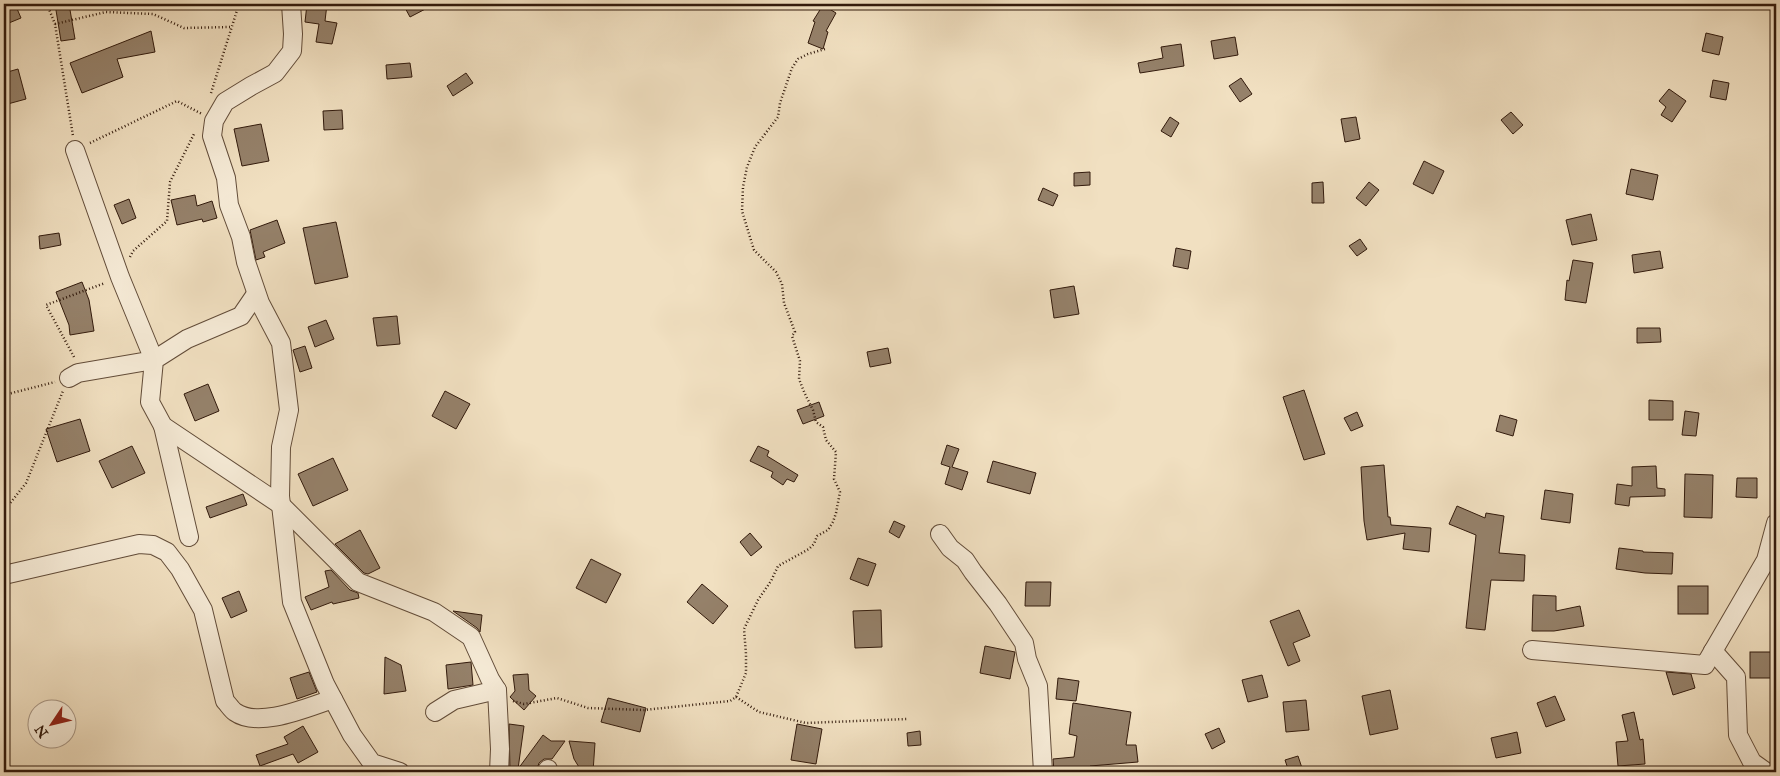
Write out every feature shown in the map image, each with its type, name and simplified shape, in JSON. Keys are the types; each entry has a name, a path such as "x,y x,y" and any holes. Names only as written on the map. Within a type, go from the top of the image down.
{"street":[{"path":"291,4 292,51 275,73 225,102 214,121 212,136 226,178 229,205 241,237 246,262 256,294 281,343 289,410 281,447 281,505 292,602 325,684 352,735 372,763 400,772"},
{"path":"75,150 120,277 154,360 150,402 163,426 189,536"},
{"path":"73,376 154,360 187,339 241,316 256,294"},
{"path":"163,426 281,505 358,582 434,612 471,637 497,694 500,749 499,772"},
{"path":"1532,650 1705,665 1766,560 1776,523"},
{"path":"940,534 950,548 965,560 1024,643 1027,658 1038,686 1043,772"},
{"path":"4,575 139,544 153,545 167,552 180,569 203,610 226,701 235,712 249,718 272,718 333,699"},
{"path":"1713,651 1736,677 1738,735 1752,762 1766,772"},
{"path":"435,712 454,700 497,694"}],"path":[{"path":"48,4 55,24 75,150 177,102 214,121"},
{"path":"210,98 239,4"},
{"path":"55,24 106,12 153,14 184,28 231,27"},
{"path":"497,694 524,704 557,698 588,708 644,710 730,701 736,697 746,673 744,629 778,566 809,549 814,544 817,536 828,530 836,513 840,492 834,479 836,452 826,440 824,427 816,422 813,410 799,379 800,361 792,336 795,332 784,303 782,284 776,272 754,250 742,211 743,187 747,166 755,147 778,117 780,103 792,68 798,59 825,49"},
{"path":"4,511 26,483 73,376 74,355 46,305 120,277 134,251 167,221 170,182 196,132"},
{"path":"4,395 73,376"},
{"path":"736,697 759,712 806,723 907,720"}],"building":[{"path":"4,4 15,4 21,18 4,25"},
{"path":"55,4 69,4 75,39 61,41"},
{"path":"307,4 327,4 325,21 337,23 332,44 316,42 319,24 305,22"},
{"path":"403,4 435,4 410,17"},
{"path":"823,5 836,13 826,31 828,32 823,49 808,43 815,22 813,21"},
{"path":"151,31 155,52 117,59 123,77 82,93 70,63"},
{"path":"1706,33 1723,37 1719,55 1702,51"},
{"path":"1235,37 1238,55 1214,59 1211,41"},
{"path":"1181,44 1184,66 1140,73 1138,63 1163,58 1161,47"},
{"path":"410,63 412,77 387,79 386,65"},
{"path":"18,69 26,99 4,105 4,73"},
{"path":"466,73 473,83 453,96 447,86"},
{"path":"1241,78 1252,94 1240,102 1229,86"},
{"path":"1713,80 1729,83 1726,100 1710,97"},
{"path":"1669,89 1686,101 1672,122 1661,115 1666,107 1659,101"},
{"path":"342,110 343,129 324,130 323,111"},
{"path":"1511,112 1523,125 1513,134 1501,120"},
{"path":"1170,117 1179,123 1171,137 1161,131"},
{"path":"1356,117 1360,139 1345,142 1341,119"},
{"path":"261,124 269,161 242,166 234,129"},
{"path":"1424,161 1444,171 1433,194 1413,184"},
{"path":"1631,169 1658,175 1653,200 1626,194"},
{"path":"1090,172 1090,185 1074,186 1074,173"},
{"path":"1323,182 1324,203 1312,203 1312,183"},
{"path":"1369,182 1379,190 1366,206 1356,198"},
{"path":"1043,188 1058,195 1053,206 1038,200"},
{"path":"195,195 197,206 212,201 217,218 203,222 202,219 177,225 171,200"},
{"path":"129,199 136,218 122,224 114,205"},
{"path":"1591,214 1597,240 1572,245 1566,220"},
{"path":"277,220 285,243 263,252 265,257 256,260 250,230"},
{"path":"336,222 348,277 315,284 303,228"},
{"path":"59,233 61,245 40,249 39,236"},
{"path":"1360,239 1367,249 1357,256 1349,246"},
{"path":"1176,248 1191,251 1188,269 1173,266"},
{"path":"1660,251 1663,268 1634,273 1632,255"},
{"path":"1573,260 1593,263 1586,303 1565,300 1567,280 1569,281"},
{"path":"82,282 89,300 94,331 70,335 69,325 56,292"},
{"path":"1074,286 1079,314 1054,318 1050,290"},
{"path":"397,316 400,344 377,346 373,318"},
{"path":"326,320 334,339 315,347 308,327"},
{"path":"1637,328 1660,328 1661,342 1637,343"},
{"path":"305,346 312,368 300,372 293,350"},
{"path":"888,348 891,363 870,367 867,352"},
{"path":"208,384 219,411 195,421 184,394"},
{"path":"1304,390 1325,454 1304,460 1283,397"},
{"path":"445,391 470,404 456,429 432,416"},
{"path":"1649,400 1673,401 1673,420 1649,420"},
{"path":"819,402 824,416 803,424 797,410"},
{"path":"1685,411 1699,413 1696,436 1682,435"},
{"path":"1357,412 1363,426 1351,431 1344,418"},
{"path":"1500,415 1517,420 1513,436 1496,431"},
{"path":"80,419 90,451 57,462 46,429"},
{"path":"947,445 959,449 952,467 968,472 962,490 945,484 950,467 941,464"},
{"path":"132,446 145,473 112,488 99,461"},
{"path":"758,446 769,451 767,456 798,475 794,482 787,479 783,485 771,477 773,472 750,461"},
{"path":"333,458 348,490 313,506 298,474"},
{"path":"993,461 1036,473 1030,494 987,482"},
{"path":"1384,465 1388,517 1390,517 1391,525 1431,528 1429,552 1403,549 1405,533 1367,540 1361,467"},
{"path":"1656,466 1657,488 1665,489 1665,496 1630,497 1629,506 1615,504 1617,484 1632,486 1632,467"},
{"path":"1685,474 1713,475 1712,518 1684,517"},
{"path":"1737,478 1757,478 1757,498 1736,497"},
{"path":"1545,490 1573,494 1570,523 1541,519"},
{"path":"243,494 247,505 210,518 206,507"},
{"path":"1457,506 1485,518 1486,513 1504,516 1499,553 1525,555 1524,581 1491,580 1485,630 1466,628 1476,535 1449,524"},
{"path":"894,521 905,526 899,538 889,532"},
{"path":"360,530 380,568 368,574 364,573 335,544"},
{"path":"750,533 762,547 751,556 740,542"},
{"path":"1619,548 1643,552 1673,553 1672,574 1616,569"},
{"path":"858,558 876,564 868,586 850,579"},
{"path":"591,559 621,574 606,603 576,588"},
{"path":"331,570 350,590 358,593 359,598 333,604 332,602 311,610 305,597 329,587 325,571"},
{"path":"1026,582 1051,582 1050,606 1025,606"},
{"path":"702,584 728,606 713,624 687,602"},
{"path":"1678,586 1708,586 1708,614 1678,614"},
{"path":"239,591 247,611 231,618 222,598"},
{"path":"1533,595 1556,596 1556,611 1580,606 1584,626 1554,631 1532,631"},
{"path":"881,610 882,647 855,648 853,611"},
{"path":"1299,610 1310,636 1293,643 1300,661 1288,666 1270,621"},
{"path":"453,611 482,615 480,632 477,628"},
{"path":"985,646 1015,652 1010,679 980,673"},
{"path":"1750,652 1776,652 1776,678 1750,678"},
{"path":"385,657 401,665 406,691 384,694"},
{"path":"471,662 473,685 448,689 446,665"},
{"path":"309,672 317,692 297,699 290,678"},
{"path":"1666,672 1691,674 1695,688 1673,695"},
{"path":"528,674 529,690 536,696 524,710 510,697 515,691 513,675"},
{"path":"1262,675 1268,697 1248,702 1242,680"},
{"path":"1058,678 1079,681 1076,701 1056,699"},
{"path":"1390,690 1398,729 1370,735 1362,696"},
{"path":"1555,696 1565,720 1546,727 1537,703"},
{"path":"608,698 646,708 640,732 601,722"},
{"path":"1306,700 1309,730 1286,732 1283,702"},
{"path":"1073,703 1131,712 1126,745 1136,745 1138,762 1090,766 1090,772 1054,772 1053,759 1074,757 1077,736 1069,734"},
{"path":"1634,712 1640,740 1643,739 1645,764 1618,766 1616,742 1628,741 1622,715"},
{"path":"509,724 524,726 518,769 543,735 551,741 565,741 552,759 544,759 539,763 536,772 510,772"},
{"path":"797,724 822,729 816,764 791,760"},
{"path":"303,726 318,752 298,763 293,754 260,766 256,755 288,744 284,737"},
{"path":"1219,728 1225,742 1212,749 1205,734"},
{"path":"920,731 921,745 908,746 907,733"},
{"path":"1517,732 1521,753 1496,758 1491,738"},
{"path":"569,741 595,743 593,772 582,772 574,759"},
{"path":"1298,756 1302,768 1289,772 1285,760"}]}
